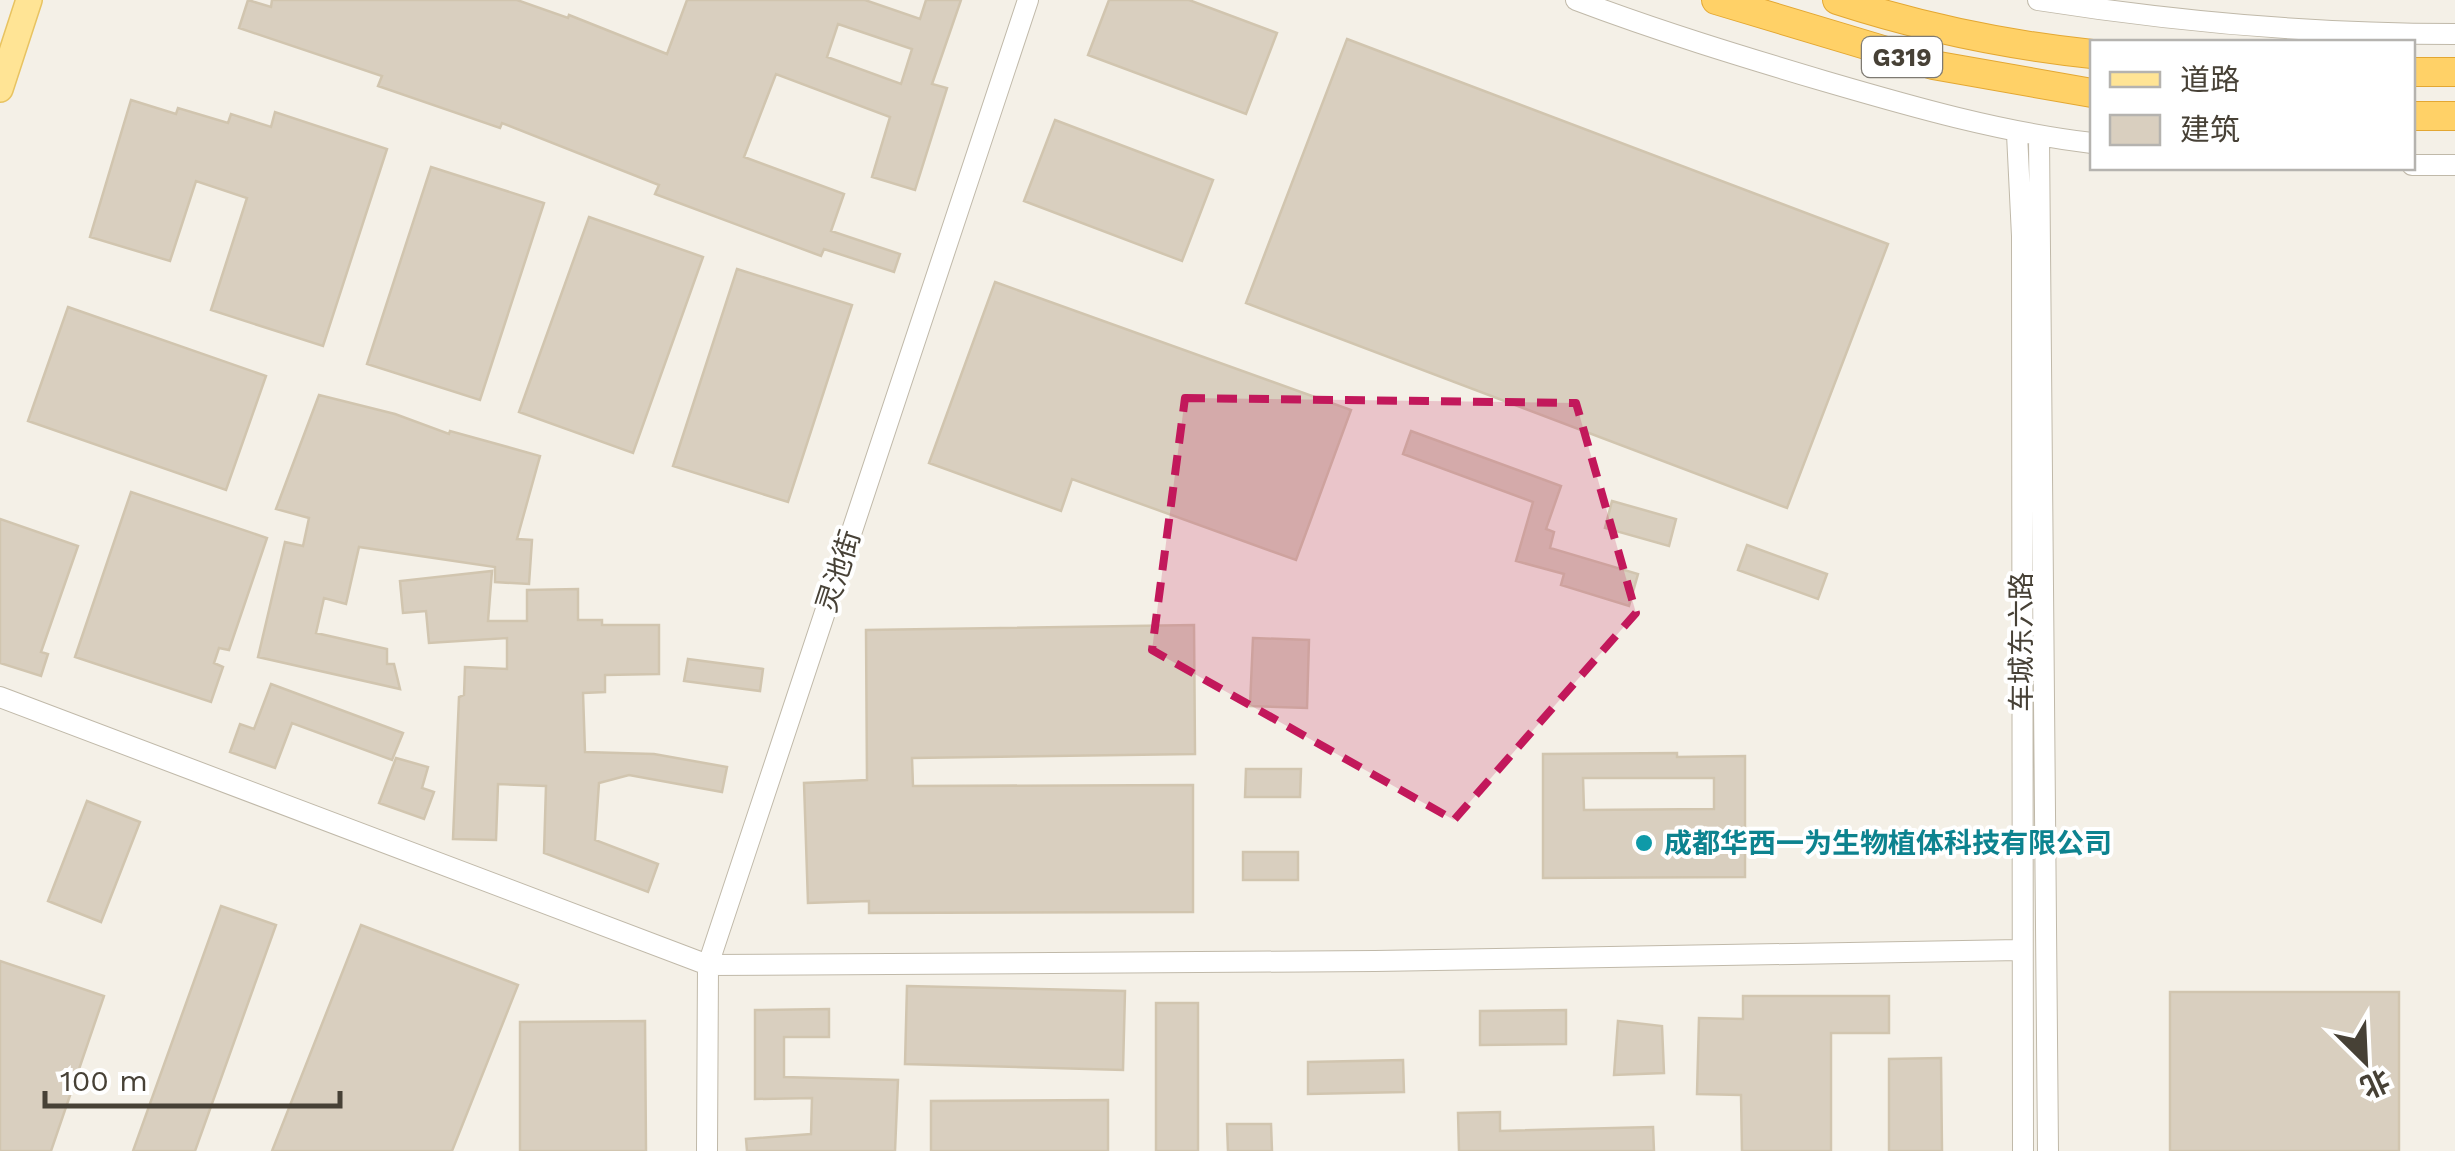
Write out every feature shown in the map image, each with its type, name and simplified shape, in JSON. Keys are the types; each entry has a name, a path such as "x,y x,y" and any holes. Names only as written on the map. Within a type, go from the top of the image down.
{"highway":[{"name":"G319","path":"1716,0 1933,65 2090,93"},
{"name":"G319","path":"1837,0 2031,48 2090,54"},
{"path":"2415,72 2455,72"},
{"path":"2415,116 2455,116"}],"main road":[{"path":"0,89 29,0"}],"street":[{"name":"灵池街","path":"707,1151 708,964 1028,0"},
{"path":"1576,0 1671,36 1928,112 2017,134 2090,143"},
{"path":"2045,1 2224,25 2354,34 2455,34"},
{"name":"车城东六路","path":"2017,134 2022,236 2023,1151"},
{"name":"车城东六路","path":"2039,137 2048,1151"},
{"path":"2415,165 2455,165"},
{"path":"0,697 708,964 1375,961 2020,950"}],"highlighted area":[{"path":"1185,398 1576,403 1636,613 1454,820 1152,650"}],"building":[{"path":"248,0 271,7 272,0 517,0 568,18 569,15 667,54 687,0 865,0 920,19 926,0 961,0 932,84 947,88 915,190 872,177 890,117 776,74 744,157 844,194 831,231 900,254 894,272 824,249 821,256 655,194 659,185 502,123 500,128 378,86 382,76 239,28","holes":["838,24 912,49 901,84 827,57"]},
{"path":"1109,0 1189,0 1277,33 1246,114 1088,55"},
{"path":"1347,39 1888,244 1787,508 1246,303"},
{"path":"131,100 176,114 178,108 228,123 231,114 271,127 275,112 387,149 323,346 211,310 247,198 196,181 170,261 90,237"},
{"path":"1055,120 1213,180 1182,261 1024,201"},
{"path":"431,167 544,203 480,400 367,364"},
{"path":"589,217 703,257 633,453 519,412"},
{"path":"737,269 852,305 788,502 673,466"},
{"path":"995,282 1351,410 1296,560 1072,479 1061,511 929,463"},
{"path":"68,307 266,376 226,490 28,421"},
{"path":"319,395 395,414 449,434 450,431 540,456 517,539 532,540 529,584 495,582 495,567 359,547 346,604 324,598 316,633 387,649 387,664 394,664 400,689 258,657 285,542 303,546 309,518 276,509"},
{"path":"1411,431 1561,486 1546,529 1554,532 1550,548 1638,574 1629,606 1561,585 1564,574 1516,561 1533,502 1403,454"},
{"path":"131,492 267,538 229,650 219,648 214,663 223,667 211,702 75,657"},
{"path":"1612,501 1676,519 1669,546 1605,528"},
{"path":"0,519 78,546 41,652 48,654 41,676 0,663"},
{"path":"1747,545 1827,574 1818,599 1738,570"},
{"path":"492,571 488,621 527,621 527,590 578,589 578,620 602,620 602,625 659,625 659,674 605,675 605,692 583,693 585,752 654,754 727,767 722,792 629,775 599,783 595,840 658,864 648,892 544,853 546,786 498,784 496,840 453,839 459,697 464,695 465,667 507,669 507,638 429,643 426,611 403,613 400,581"},
{"path":"1194,625 1195,754 912,758 913,786 1193,785 1193,912 869,913 869,901 808,903 804,783 867,780 866,630"},
{"path":"1253,638 1309,640 1307,708 1250,706"},
{"path":"688,659 763,669 760,691 684,681"},
{"path":"271,684 403,733 392,760 292,723 275,768 230,752 240,724 254,729"},
{"name":"成都华西一为生物植体科技有限公司","path":"1543,754 1745,756 1745,877 1543,878","holes":["1583,778 1714,778 1714,809 1584,810"]},
{"path":"396,758 428,767 422,788 434,792 424,819 379,803"},
{"path":"1246,769 1301,769 1300,797 1245,797"},
{"path":"87,801 140,822 101,922 48,901"},
{"path":"1243,852 1298,852 1298,880 1243,880"},
{"path":"221,906 276,925 195,1151 133,1151"},
{"path":"361,925 518,985 452,1151 272,1151"},
{"path":"0,961 104,996 51,1151 0,1151"},
{"path":"907,986 1125,991 1123,1070 905,1064"},
{"path":"2170,992 2399,992 2399,1151 2170,1151"},
{"path":"1743,996 1889,996 1889,1033 1831,1033 1831,1151 1742,1151 1741,1095 1697,1094 1699,1018 1743,1019"},
{"path":"1156,1003 1198,1003 1198,1151 1156,1151"},
{"path":"829,1009 829,1037 784,1037 784,1077 898,1080 895,1151 747,1151 746,1139 811,1134 812,1098 755,1099 755,1010"},
{"path":"1566,1010 1566,1044 1480,1045 1480,1011"},
{"path":"645,1021 646,1151 520,1151 520,1022"},
{"path":"1618,1021 1662,1026 1664,1073 1614,1075"},
{"path":"1941,1058 1942,1151 1889,1151 1889,1059"},
{"path":"1403,1060 1404,1092 1308,1094 1308,1062"},
{"path":"1108,1100 1108,1151 931,1151 931,1101"},
{"path":"1500,1112 1500,1131 1653,1127 1654,1151 1459,1151 1458,1113"},
{"path":"1227,1124 1271,1124 1272,1151 1228,1151"}],"place":[{"name":"成都华西一为生物植体科技有限公司","path":"1644,843"}]}
